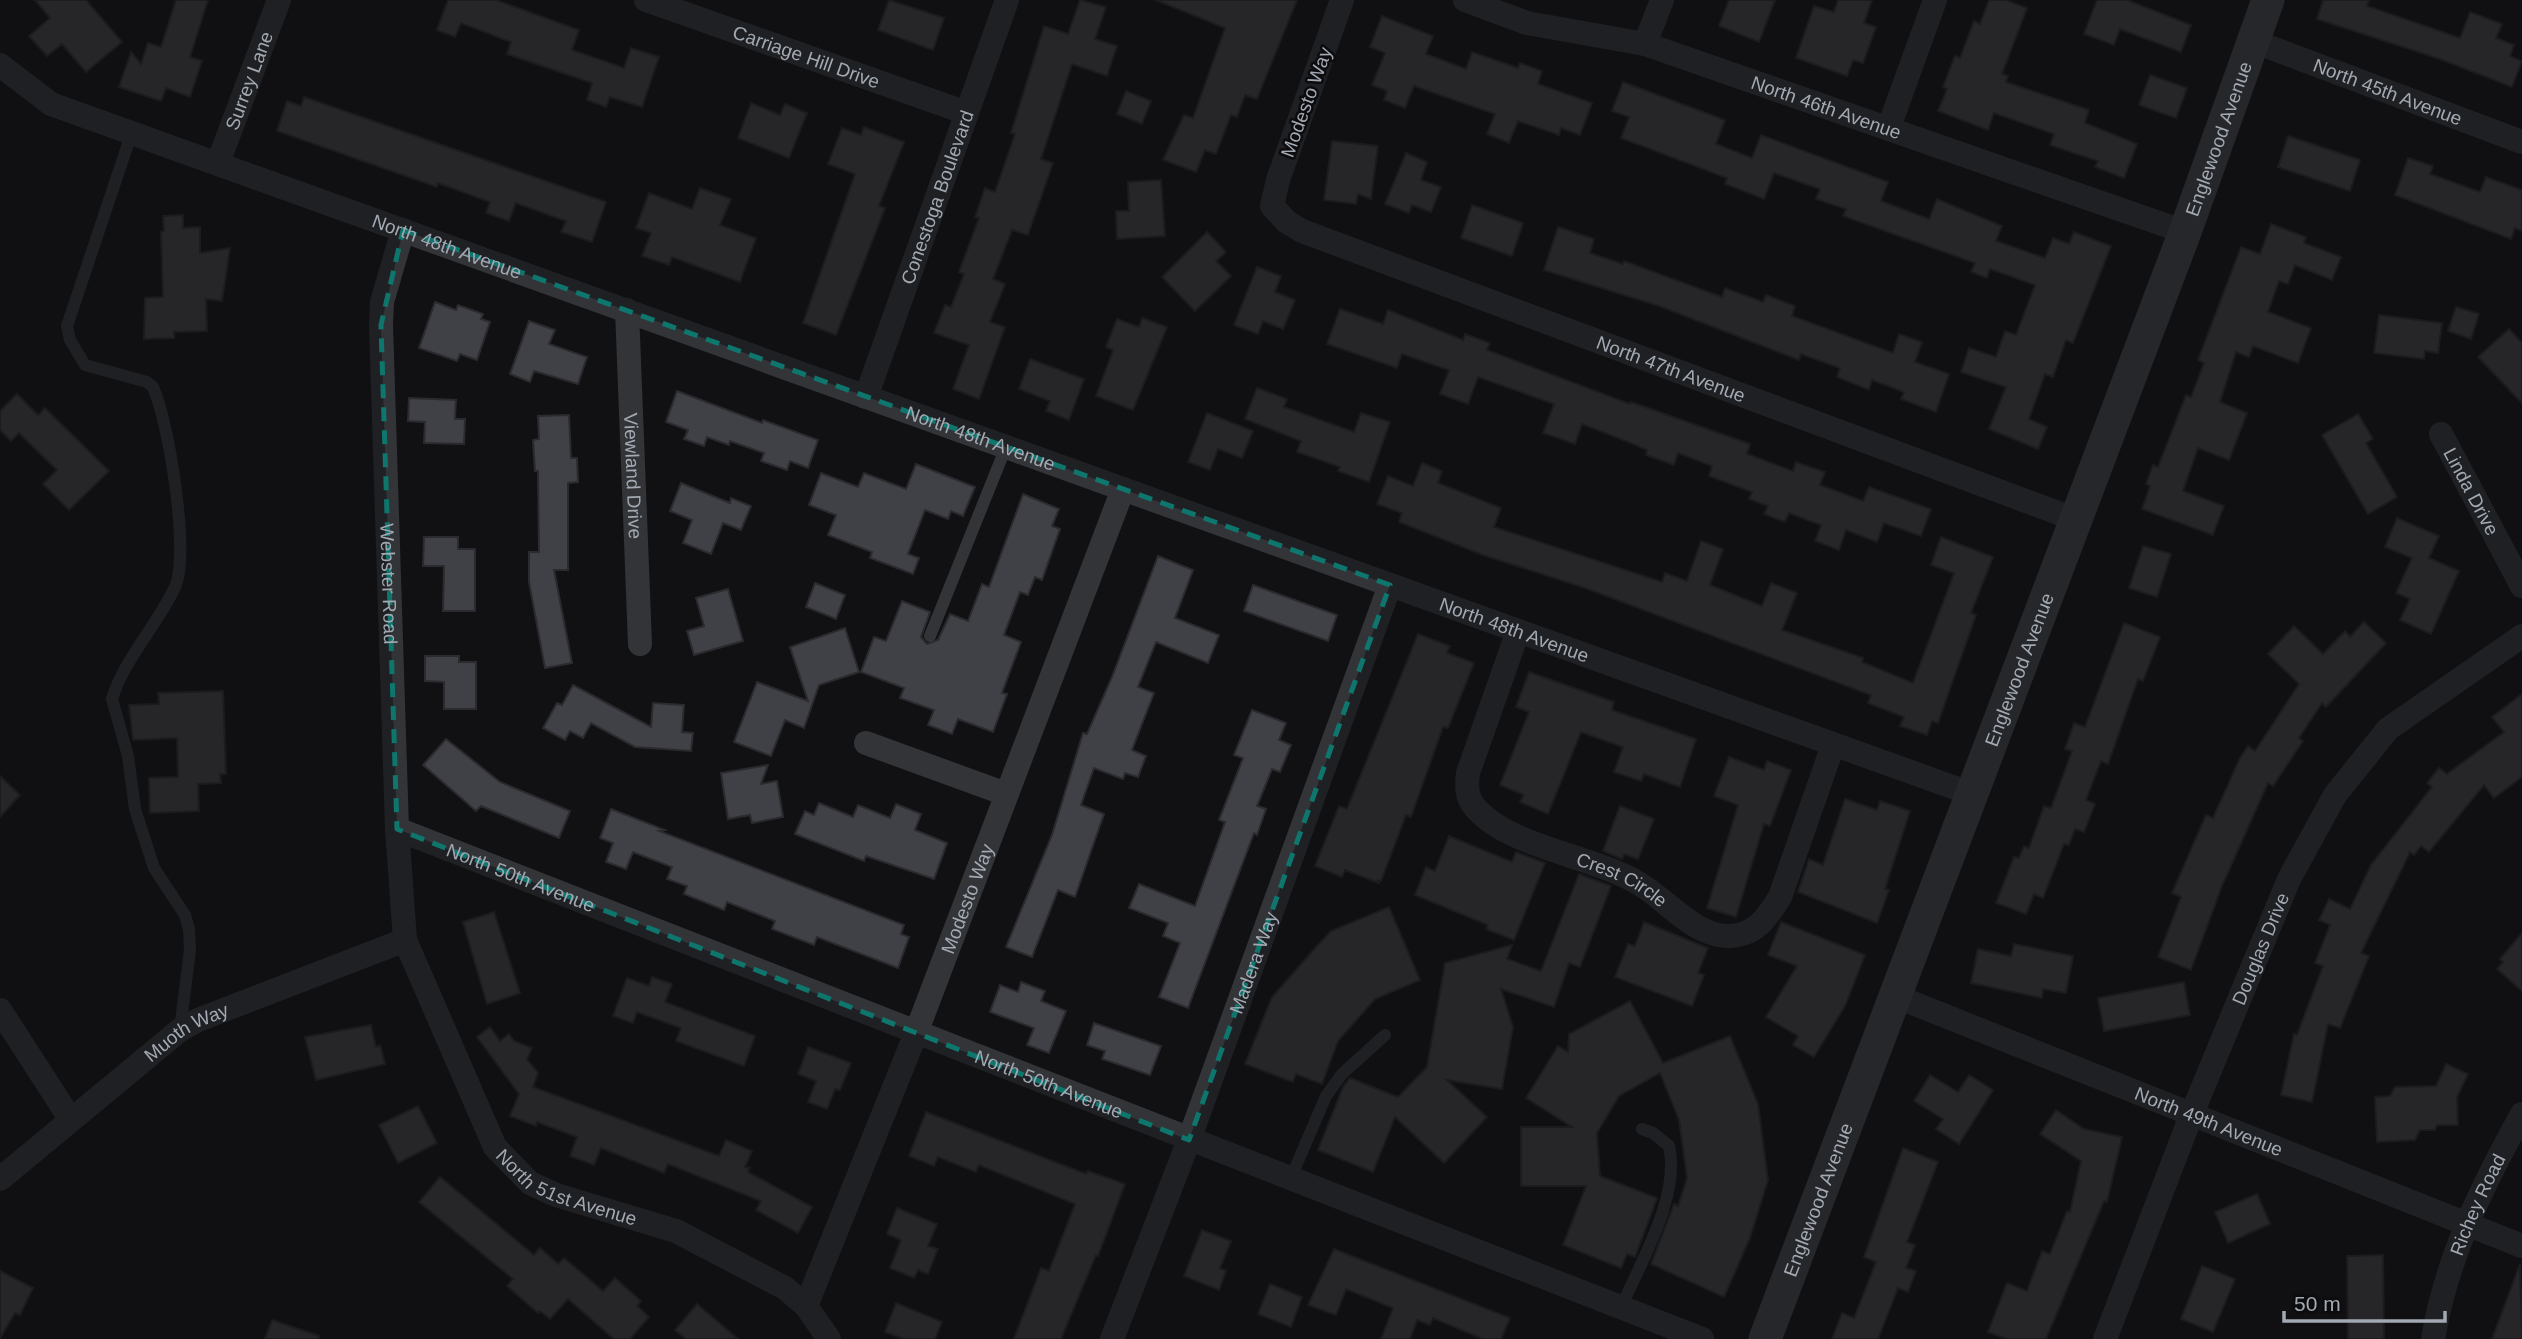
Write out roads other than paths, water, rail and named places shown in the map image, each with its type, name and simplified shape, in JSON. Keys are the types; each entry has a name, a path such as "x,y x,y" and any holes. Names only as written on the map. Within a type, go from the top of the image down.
{"street":[{"name":"Surrey Lane","path":"218,163 279,0"},
{"name":"Carriage Hill Drive","path":"646,0 967,113"},
{"name":"Conestoga Boulevard","path":"866,397 1007,0"},
{"name":"Modesto Way","path":"1272,205 1278,180 1342,0"},
{"name":"North 46th Avenue","path":"1465,0 1527,23 1645,44 2185,232"},
{"path":"1645,44 1662,0"},
{"path":"1889,127 1935,0"},
{"name":"Englewood Avenue","path":"1765,1339 2077,520 2268,0"},
{"name":"North 45th Avenue","path":"2253,41 2522,142"},
{"name":"North 48th Avenue","path":"0,65 51,104 1972,794"},
{"name":"North 47th Avenue","path":"1272,205 1287,222 1302,231 2077,520"},
{"name":"Webster Road","path":"403,230 382,302 381,324 397,829 405,940"},
{"name":"Viewland Drive","path":"627,310 639,644"},
{"name":"Linda Drive","path":"2441,434 2522,586"},
{"name":"Modesto Way","path":"806,1306 916,1032 1123,489"},
{"name":"Madera Way","path":"1112,1339 1189,1140 1391,585"},
{"name":"Crest Circle","path":"1518,631 1468,774 1465,794 1472,806 1489,821 1510,831 1637,882 1716,935 1750,932 1767,918 1780,897 1833,745"},
{"name":"Douglas Drive","path":"2105,1339 2191,1116 2289,879 2335,795 2388,729 2522,636"},
{"path":"866,743 1006,794"},
{"name":"North 50th Avenue","path":"397,829 1702,1339"},
{"name":"Muoth Way","path":"0,1178 180,1030 198,1020 405,940"},
{"name":"North 51st Avenue","path":"405,940 495,1147 514,1169 530,1183 556,1195 676,1231 785,1288 806,1306 829,1339"},
{"name":"North 49th Avenue","path":"1895,996 2466,1227 2522,1246"},
{"path":"0,1010 71,1120"},
{"name":"Richey Road","path":"2433,1339 2440,1297 2466,1227 2522,1114"}],"lane":[{"path":"132,132 67,326 70,340 85,365 147,382 153,387 174,475 179,536 176,585 112,699 128,756 135,809 154,868 185,915 189,929 190,950 180,1030"},
{"path":"930,636 1006,447"},
{"path":"1290,1180 1326,1096 1342,1074 1385,1035"},
{"path":"1621,1308 1667,1197 1673,1176 1669,1146 1642,1129"}]}
